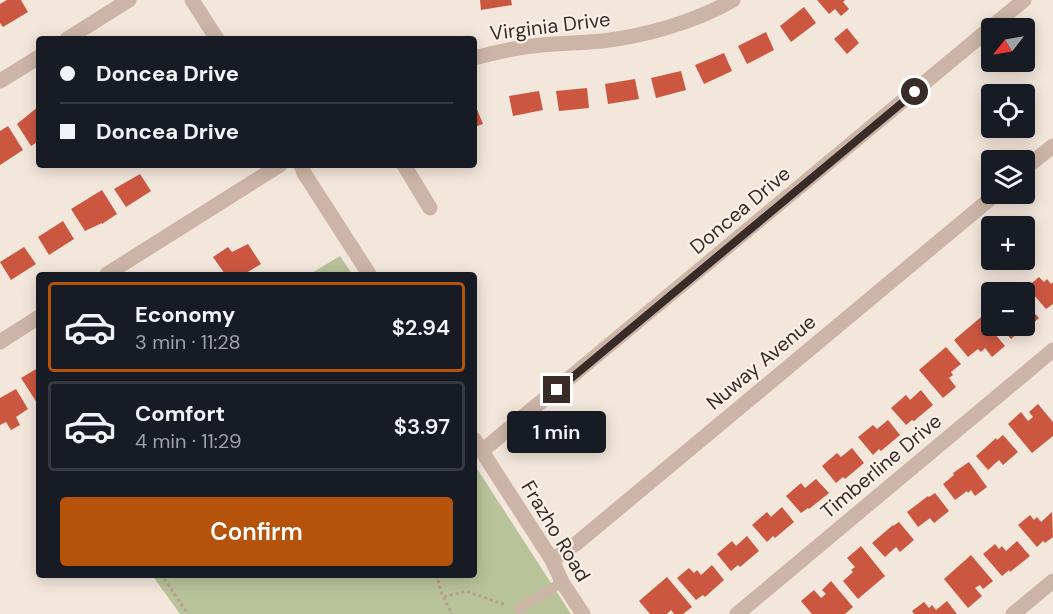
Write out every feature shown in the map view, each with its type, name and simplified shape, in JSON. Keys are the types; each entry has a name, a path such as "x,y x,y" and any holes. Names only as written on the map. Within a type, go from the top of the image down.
{"street":[{"path":"72,36 129,0"},
{"path":"192,0 216,36"},
{"name":"Virginia Drive","path":"477,57 505,50 601,41 657,30 717,9 733,0"},
{"name":"Doncea Drive","path":"478,445 1024,0"},
{"path":"0,81 36,59"},
{"path":"1035,161 1053,146"},
{"path":"110,272 275,168"},
{"path":"302,168 368,272"},
{"path":"406,168 430,208"},
{"name":"Nuway Avenue","path":"552,560 576,543 984,204"},
{"path":"0,342 36,320"},
{"name":"Timberline Drive","path":"737,614 1053,350"},
{"name":"Frazho Road","path":"478,445 552,560 562,582 583,614"},
{"path":"1013,614 1053,581"}],"lane":[{"path":"519,609 562,582"}],"path":[{"path":"163,578 188,614"},
{"path":"438,578 452,614"},
{"path":"444,597 465,591 519,609"}],"green space":[{"path":"340,256 351,272 313,272"},
{"path":"477,469 571,614 180,614 154,578 477,578"}],"building":[{"path":"7,0 21,0 28,12 3,27 0,23 0,4"},
{"path":"480,0 511,0 512,5 481,10"},
{"path":"817,0 845,0 843,2 849,9 841,16 835,9 829,14"},
{"path":"804,7 816,23 791,42 780,26"},
{"path":"847,28 859,43 847,54 834,39"},
{"path":"766,32 774,50 747,64 738,46"},
{"path":"724,53 732,71 704,84 695,65"},
{"path":"681,71 686,90 656,98 651,78"},
{"path":"635,79 639,99 608,104 605,84"},
{"path":"587,88 589,108 559,111 556,91"},
{"path":"539,91 543,110 513,116 509,96"},
{"path":"36,108 36,143 31,146 17,124"},
{"path":"477,109 483,124 477,126"},
{"path":"8,126 23,150 0,165 0,131"},
{"path":"140,174 151,191 126,207 114,189"},
{"path":"102,190 117,214 85,231 71,209"},
{"path":"63,221 74,239 49,255 38,237"},
{"path":"248,244 261,264 248,272 224,272 213,257 228,247 232,252"},
{"path":"24,247 36,264 11,280 0,262"},
{"path":"1039,277 1044,282 1047,279 1051,284 1053,282 1053,304 1046,309 1035,296 1035,282 1033,282"},
{"path":"981,317 981,336 997,336 1005,346 992,357 985,348 981,352 978,349 968,357 954,340"},
{"path":"946,347 961,364 951,372 953,375 949,378 956,387 943,398 919,370"},
{"path":"36,369 36,401 21,378"},
{"path":"16,389 28,409 16,417 20,425 11,430 6,422 0,425 0,398"},
{"path":"921,390 933,405 906,425 891,408 906,395 910,400"},
{"path":"1038,404 1053,422 1053,436 1032,453 1008,424 1021,412 1028,421 1033,417 1029,412"},
{"path":"888,420 900,435 873,455 858,437 873,425 877,429"},
{"path":"1003,435 1018,452 1003,465 999,460 988,470 976,456 996,438 997,440"},
{"path":"852,448 864,463 845,479 843,477 836,483 822,466 837,453 841,457"},
{"path":"969,462 987,487 975,496 971,490 968,493 967,491 955,500 943,484 954,475 953,473"},
{"path":"816,479 829,493 801,513 786,496 801,483 805,488"},
{"path":"935,493 949,511 934,523 930,518 918,527 907,512"},
{"path":"782,507 794,522 767,542 752,525 767,512 771,517"},
{"path":"1052,512 1053,537 1045,543 1043,541 1037,547 1018,525 1030,515 1034,520 1037,517 1041,522"},
{"path":"899,522 914,540 900,552 896,547 885,557 872,543"},
{"path":"747,536 759,551 740,567 738,565 731,571 717,554 732,541 736,546"},
{"path":"1017,541 1030,556 1002,576 983,554 995,544 999,549 1002,546 1006,551"},
{"path":"861,546 885,576 858,599 843,581 855,567 847,558"},
{"path":"971,555 993,581 983,589 980,585 975,588 982,596 968,608 944,579"},
{"path":"712,565 724,580 705,597 703,595 696,600 677,578 689,568 694,573 697,570 701,575"},
{"path":"667,577 692,607 683,614 674,614 671,610 667,614 650,614 639,601"},
{"path":"831,581 853,607 845,614 812,614 801,601 814,590 821,598 826,594 822,590"},
{"path":"947,601 957,614 914,614 912,611 924,602 929,608 932,605 936,610"}],"route":[{"path":"557,390 915,92"}]}
